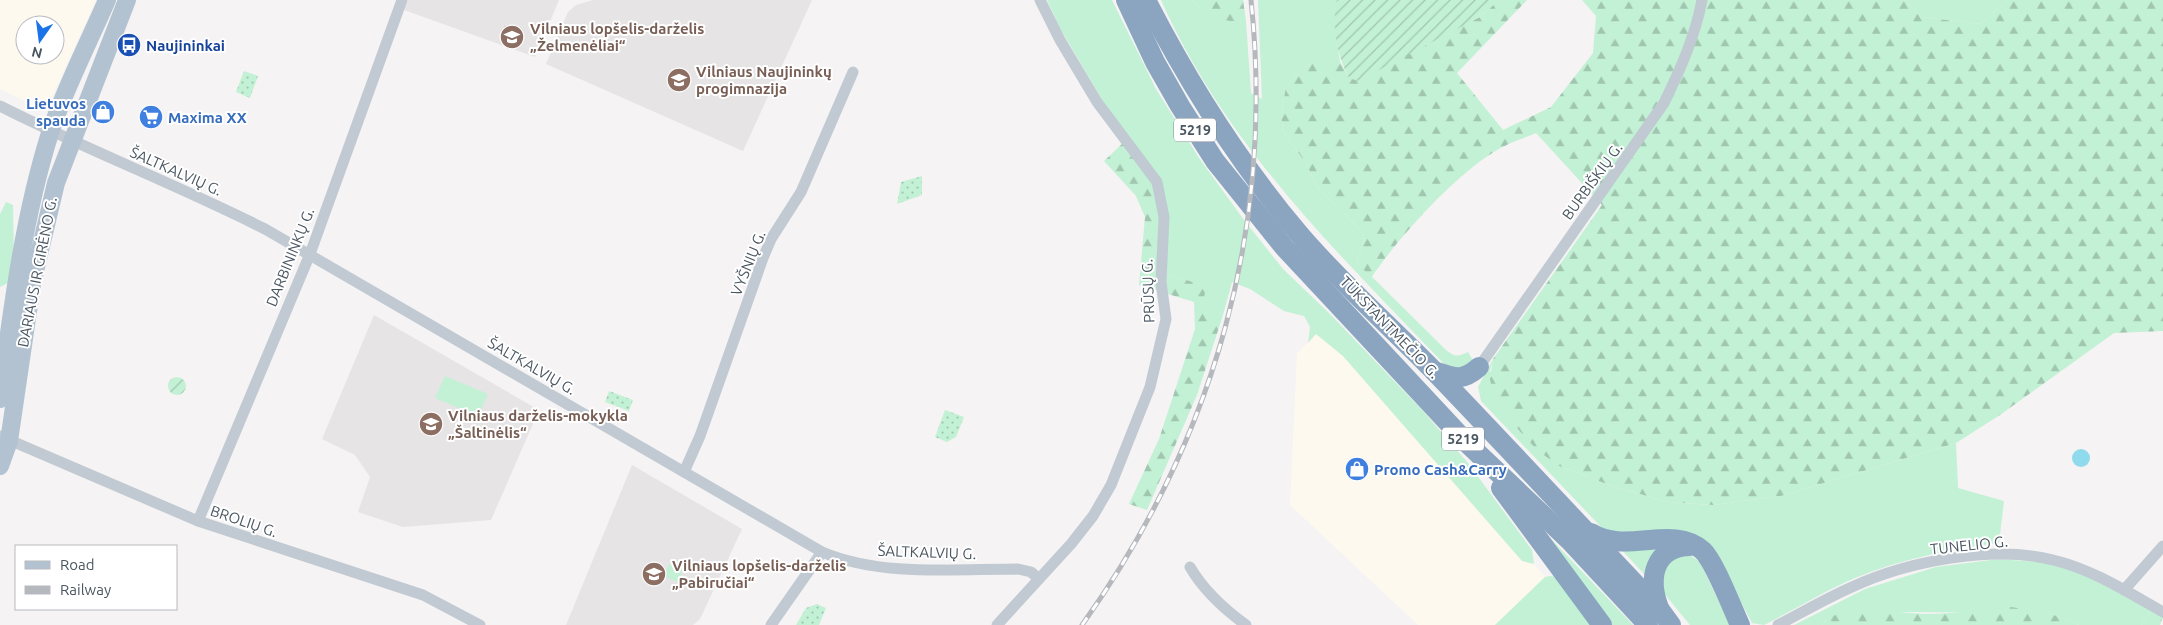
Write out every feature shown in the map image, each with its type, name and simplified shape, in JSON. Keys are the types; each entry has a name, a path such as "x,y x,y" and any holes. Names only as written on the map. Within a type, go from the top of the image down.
{"highway":[{"name":"TŪKSTANTMEČIO G.","path":"1126,0 1155,62 1215,161 1284,247 1468,444 1570,541 1660,620"},
{"name":"TŪKSTANTMEČIO G.","path":"1146,0 1198,96 1261,185 1301,236 1434,371 1580,526 1660,620"},
{"path":"1434,371 1454,378 1468,377 1479,366"},
{"path":"1475,416 1472,399 1473,385 1479,366"},
{"path":"1468,444 1602,625"},
{"path":"1580,526 1595,536 1616,542 1675,539 1695,546 1706,554 1740,625"},
{"path":"1660,620 1653,580 1658,562 1672,549 1695,546"}],"main road":[{"name":"DARIAUS IR GIRĖNO G.","path":"0,399 18,268 51,132 107,0"},
{"name":"DARIAUS IR GIRĖNO G.","path":"0,466 32,284 56,183 111,44 126,0"}],"street":[{"name":"DARBININKŲ G.","path":"198,522 310,254 402,0"},
{"name":"PRŪSŲ G.","path":"997,625 1082,530 1112,485 1150,387 1166,319 1161,282 1164,217 1157,182 1097,102 1060,40 1040,0"},
{"name":"BURBIŠKIŲ G.","path":"1479,366 1664,103 1683,65 1699,18 1702,0"},
{"name":"VYŠNIŲ G.","path":"684,472 700,436 771,239 801,192 853,72"},
{"name":"ŠALTKALVIŲ G.","path":"0,106 71,142 222,207 310,254 822,552 848,560 888,568 1018,569 1031,572 1039,579"},
{"name":"BROLIŲ G.","path":"5,439 198,522 422,596 480,625"},
{"path":"2124,590 2163,546"},
{"path":"771,625 822,552"},
{"name":"TUNELIO G.","path":"1778,625 1873,578 1933,562 2002,554 2053,560 2084,571 2124,590 2163,612"},
{"path":"1190,566 1200,584 1230,614 1246,625"}],"shaded area":[{"path":"0,0 96,0 50,102 44,106 33,105 0,89"},
{"name":"Vilniaus lopšelis-darželis „Želmenėliai“","path":"408,0 559,0 535,57 404,10"},
{"name":"Vilniaus Naujininkų progimnazija","path":"593,0 812,0 743,151 546,64 568,12 576,5"},
{"name":"Vilniaus darželis-mokykla „Šaltinėlis“","path":"374,315 539,410 491,520 403,527 358,512 370,477 355,455 322,439"},
{"path":"1316,334 1343,356 1522,561 1534,564 1545,577 1495,625 1418,625 1290,505 1297,353"},
{"name":"Vilniaus lopšelis-darželis „Pabiručiai“","path":"632,465 742,529 700,619 693,625 566,625"}],"green space":[{"path":"1047,0 1112,0 1156,89 1199,158 1244,220 1283,269 1330,314 1423,411 1468,463 1532,550 1534,564 1522,561 1343,356 1316,334 1308,343 1310,327 1304,316 1284,311 1250,289 1232,282 1223,315 1202,304 1205,286 1153,270 1157,230 1105,105 1060,28"},
{"path":"1161,0 1192,0 1203,11 1216,18 1246,21 1251,93 1262,99 1258,0 1337,0 1336,36 1340,62 1316,62 1305,66 1286,87 1281,114 1283,131 1307,165 1317,187 1361,230 1364,240 1357,262 1446,350 1457,356 1468,352 1474,362 1472,370 1450,370 1289,197 1252,152 1219,104 1188,54"},
{"path":"1192,0 1243,0 1246,21 1230,21 1216,18 1204,11"},
{"path":"1337,0 1499,0 1480,17 1358,81 1349,78 1338,50 1335,30"},
{"path":"1499,0 1527,0 1457,73 1503,130 1551,107 1593,53 1596,16 1582,0 1905,0 1921,17 1981,24 2007,0 2163,0 2163,331 2114,333 2000,415 1956,443 1781,496 1713,505 1668,502 1612,486 1559,466 1537,450 1517,428 1492,389 1490,379 1493,359 1602,205 1536,133 1499,149 1461,177 1427,209 1382,262 1371,278 1357,262 1364,240 1361,230 1317,187 1307,165 1283,131 1281,114 1286,87 1305,66 1315,62 1340,62 1349,78 1480,17"},
{"path":"1905,0 2007,0 1981,24 1921,17"},
{"path":"244,71 258,76 250,98 236,92"},
{"path":"1123,143 1144,175 1154,196 1157,216 1157,238 1153,270 1206,286 1203,304 1223,315 1197,395 1147,510 1129,504 1159,439 1195,329 1194,302 1139,285 1145,217 1136,196 1104,161"},
{"path":"922,176 922,195 897,204 901,182"},
{"path":"6,202 13,205 14,260 8,283 0,287 0,214"},
{"path":"1493,359 1490,371 1559,466 1612,486 1668,502 1713,505 1781,496 1956,443 1958,488 2004,501 1999,543 1962,548 1890,565 1843,583 1764,625 1752,623 1714,551 1616,535 1604,530 1481,401 1478,387"},
{"path":"445,376 488,394 478,416 435,398"},
{"path":"173,377 181,377 186,382 184,393 173,395 168,390 168,382"},
{"path":"609,391 633,400 629,411 605,402"},
{"path":"945,410 964,417 956,437 947,442 935,437"},
{"path":"1534,521 1633,625 1609,625"},
{"path":"1678,542 1645,575 1620,548"},
{"path":"1690,555 1700,562 1730,625 1690,625 1663,592 1658,571 1668,557"},
{"path":"1999,559 2050,563 2083,574 2151,610 2141,625 2079,625 2049,613 1901,612 1825,621 1822,625 1794,625 1865,589 1936,567"},
{"path":"669,564 683,570 677,582 664,576"},
{"path":"1545,577 1556,577 1594,625 1495,625"},
{"path":"817,604 826,608 819,625 796,625 806,608"},
{"path":"2011,607 2049,613 2079,625 1822,625 1831,617 1856,611 1871,610 1937,614"},
{"path":"2151,610 2163,617 2160,625 2141,625"}],"water":[{"path":"2081,449 2087,452 2090,458 2087,464 2081,467 2075,464 2072,458 2075,452"}],"railway":[{"path":"1082,625 1128,554 1167,481 1200,406 1225,328 1243,249 1253,167 1256,84 1251,0"}],"place":[{"name":"Vilniaus lopšelis-darželis „Želmenėliai“","path":"512,37"},
{"name":"Naujininkai","path":"129,45"},
{"name":"Vilniaus Naujininkų progimnazija","path":"679,80"},
{"name":"Lietuvos spauda","path":"103,112"},
{"name":"Maxima XX","path":"151,117"},
{"name":"Vilniaus darželis-mokykla „Šaltinėlis“","path":"431,424"},
{"name":"Promo Cash&Carry","path":"1357,469"},
{"name":"Vilniaus lopšelis-darželis „Pabiručiai“","path":"654,574"}]}
